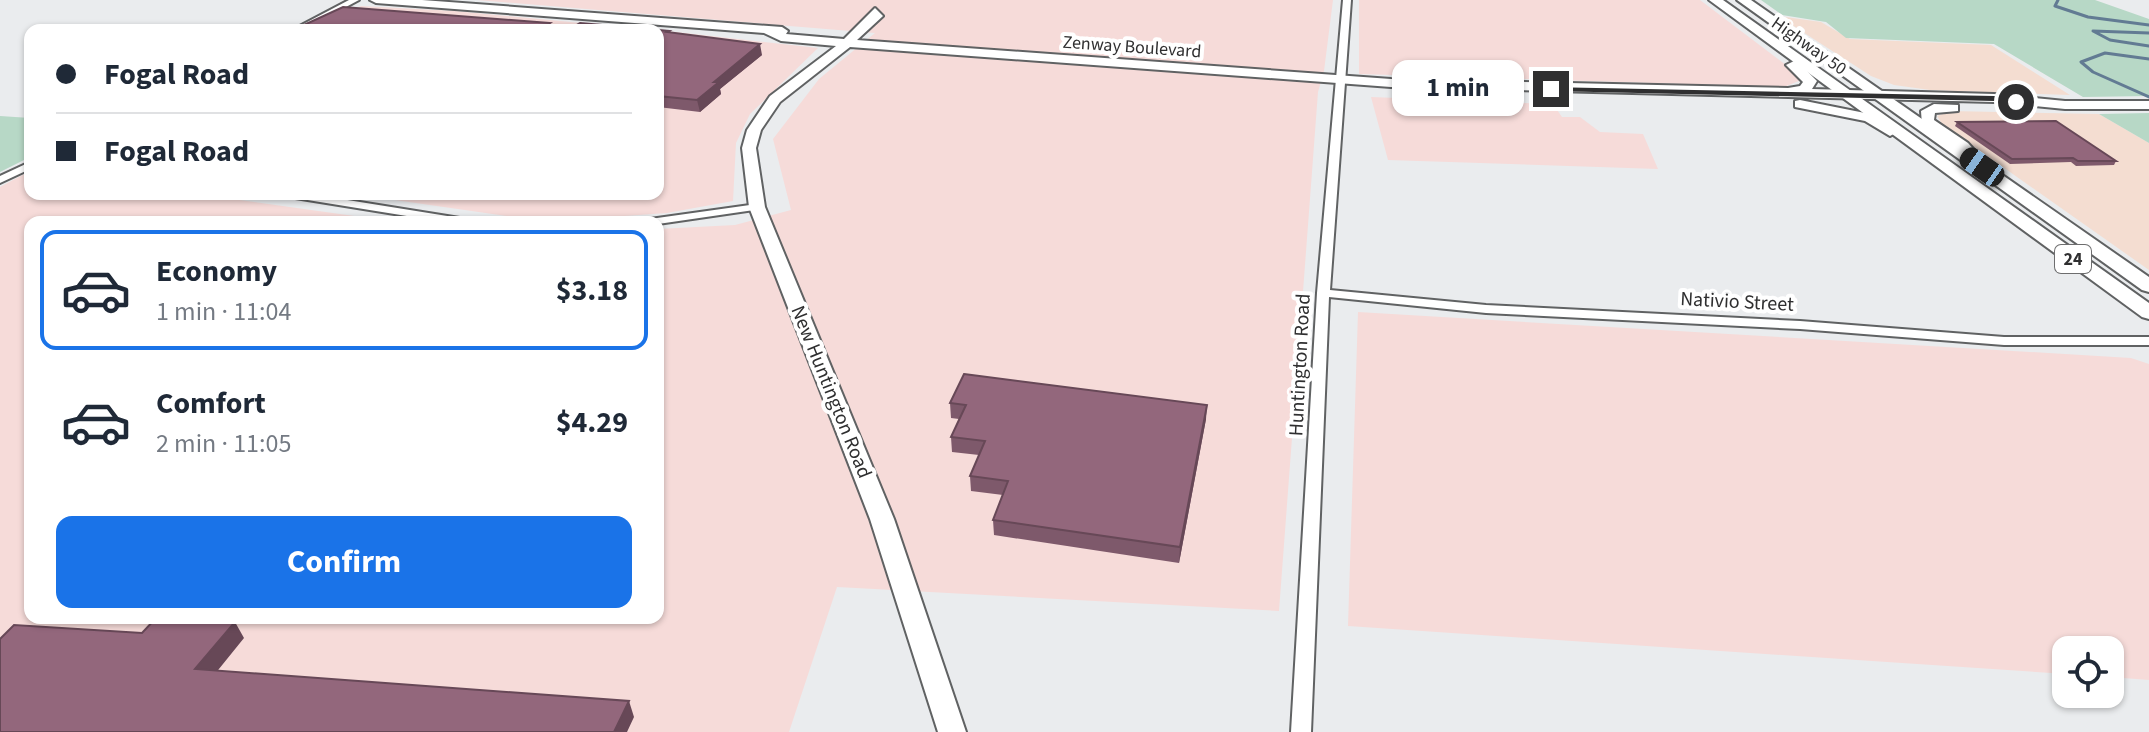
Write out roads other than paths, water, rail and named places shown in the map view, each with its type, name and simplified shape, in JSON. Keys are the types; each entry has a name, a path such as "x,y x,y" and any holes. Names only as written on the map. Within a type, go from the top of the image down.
{"main road":[{"name":"Highway 50","path":"1715,0 2149,313"},
{"name":"Highway 50","path":"1743,0 2149,286"}],"street":[{"path":"308,24 355,0"},
{"name":"Zenway Boulevard","path":"376,0 663,24"},
{"name":"New Huntington Road","path":"888,0 875,12 877,16 844,40 821,66 810,70 775,99 754,130 749,148 757,207 882,519 952,732"},
{"name":"Huntington Road","path":"1301,732 1323,293 1347,0"},
{"name":"Zenway Boulevard","path":"664,24 901,48 921,47 1079,62 1341,80 1713,94"},
{"path":"1713,94 1805,90 1809,78 1793,65 1802,61"},
{"path":"1834,63 1878,85 2004,102"},
{"path":"1713,94 2149,105"},
{"path":"1713,94 1732,102 1817,106 1870,118 1906,144 1922,149"},
{"path":"1982,167 1963,146 1927,122 1928,111 2004,102"},
{"path":"0,180 24,168"},
{"path":"327,200 428,216"},
{"path":"664,220 757,207"},
{"name":"Nativio Street","path":"1323,293 1486,309 1800,325 2004,341 2149,341"}],"waterway":[{"path":"2058,0 2055,6 2088,17 2149,25"},
{"path":"2149,33 2093,31 2110,40 2149,46"},
{"path":"2149,59 2105,53 2081,62 2093,72 2149,97"}]}
